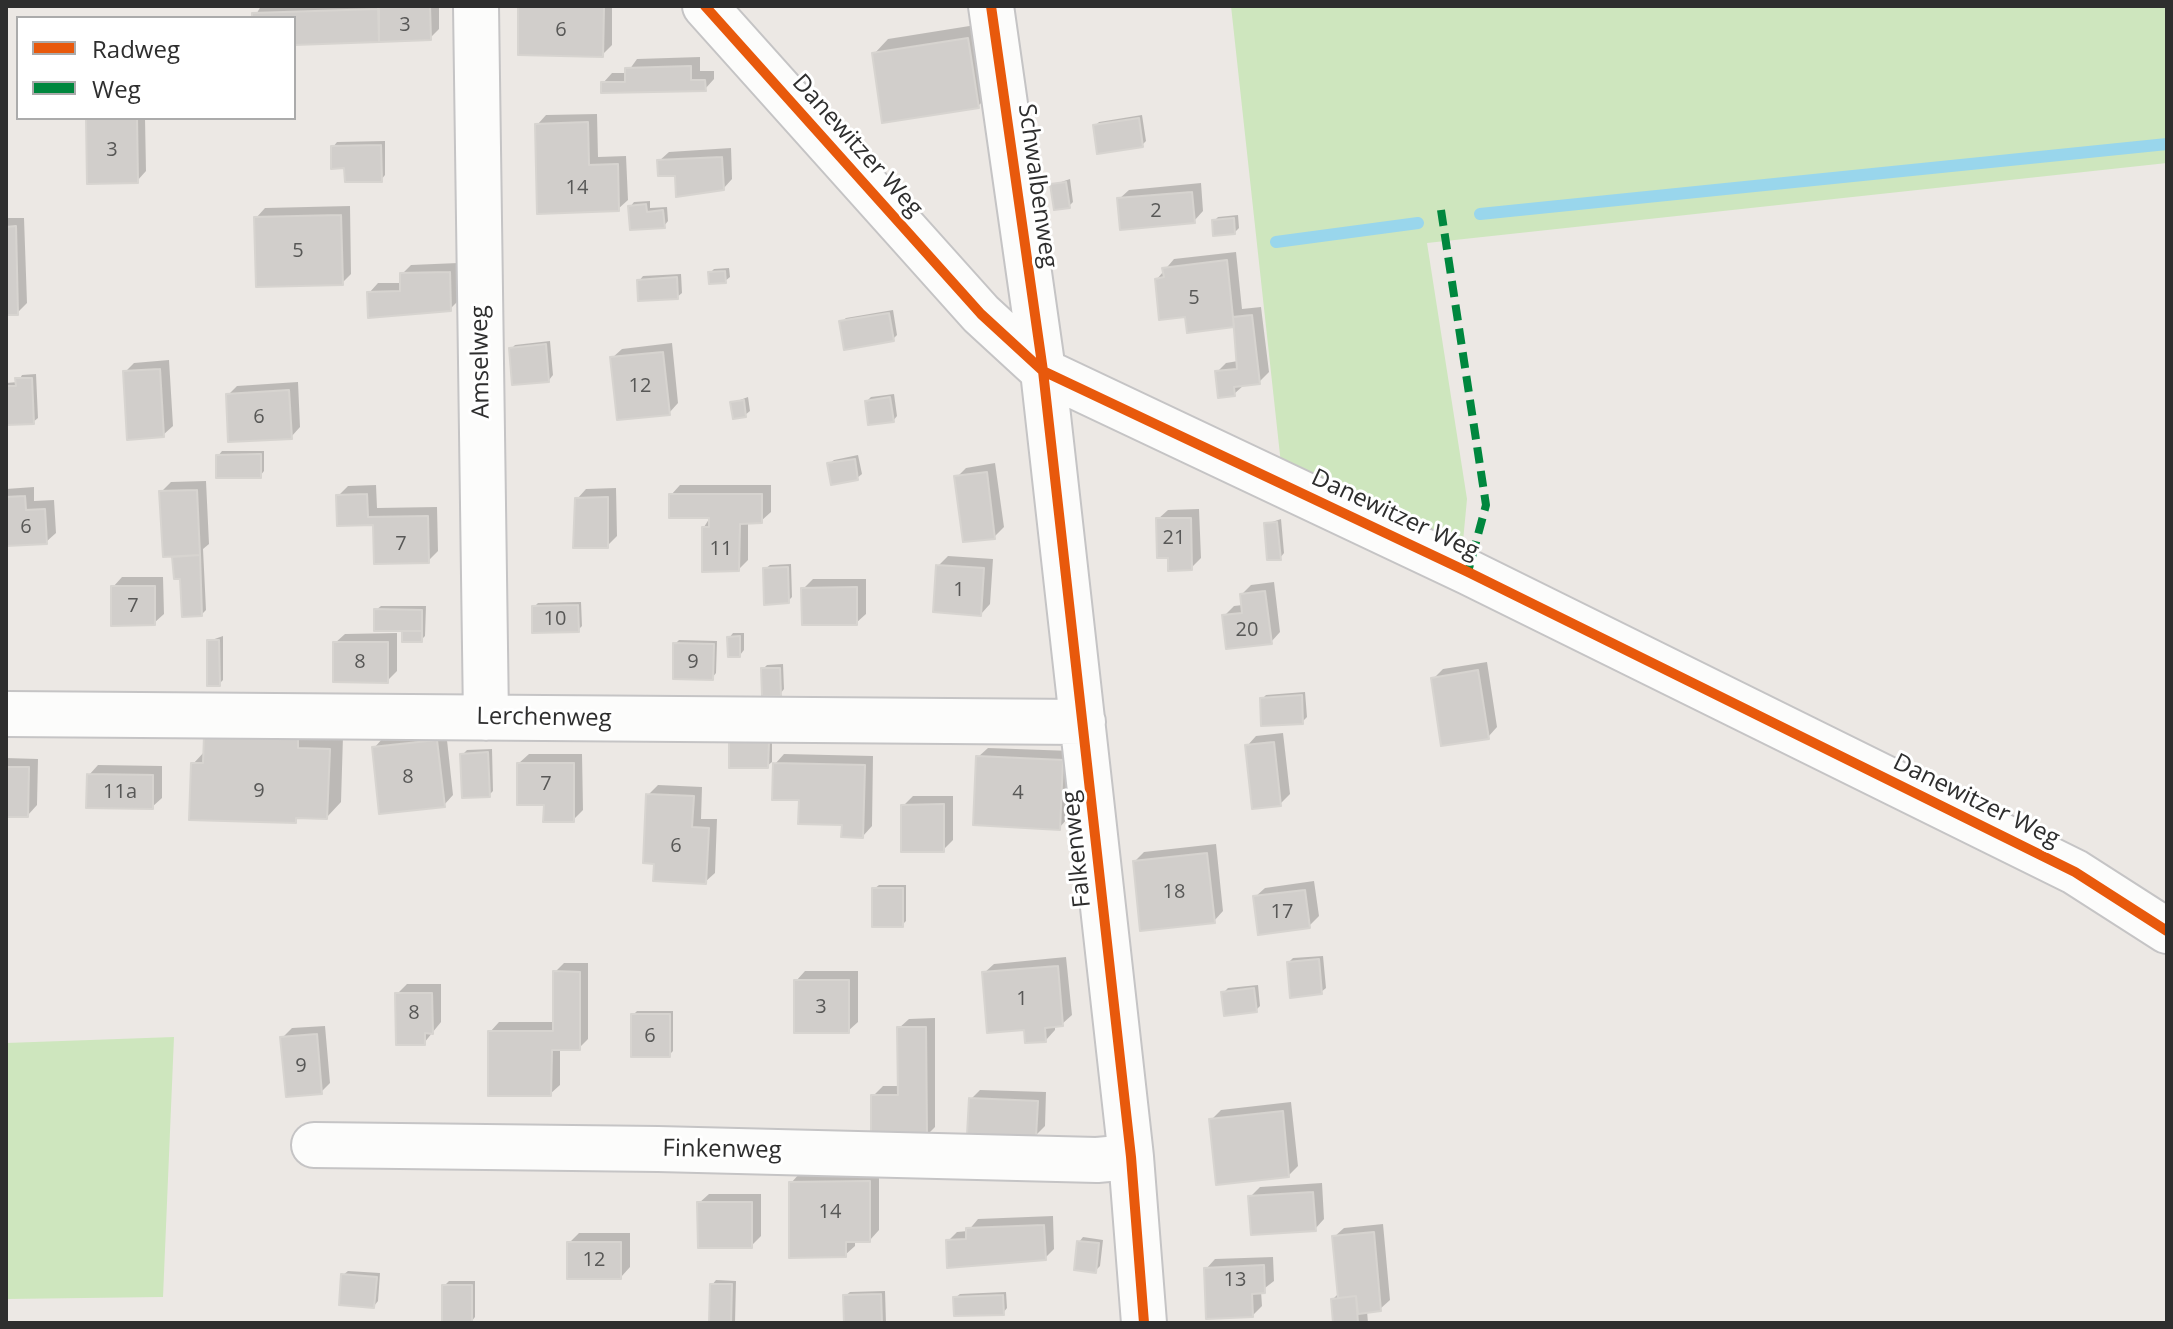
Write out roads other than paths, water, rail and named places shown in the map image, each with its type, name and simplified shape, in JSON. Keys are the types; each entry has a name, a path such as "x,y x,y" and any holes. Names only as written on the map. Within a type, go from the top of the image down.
{"street":[{"name":"Amselweg","path":"476,6 486,718"},
{"name":"Danewitzer Weg","path":"705,6 981,314 1043,371 1468,572 2075,872 2167,931"},
{"name":"Schwalbenweg","path":"991,6 1043,371"},
{"name":"Falkenweg","path":"1043,371 1131,1157 1144,1323"},
{"name":"Lerchenweg","path":"6,714 1083,722"},
{"name":"Finkenweg","path":"314,1145 658,1149 1097,1160 1131,1157"}],"waterway":[{"path":"1480,214 2167,144"},
{"path":"1276,242 1418,223"}]}
